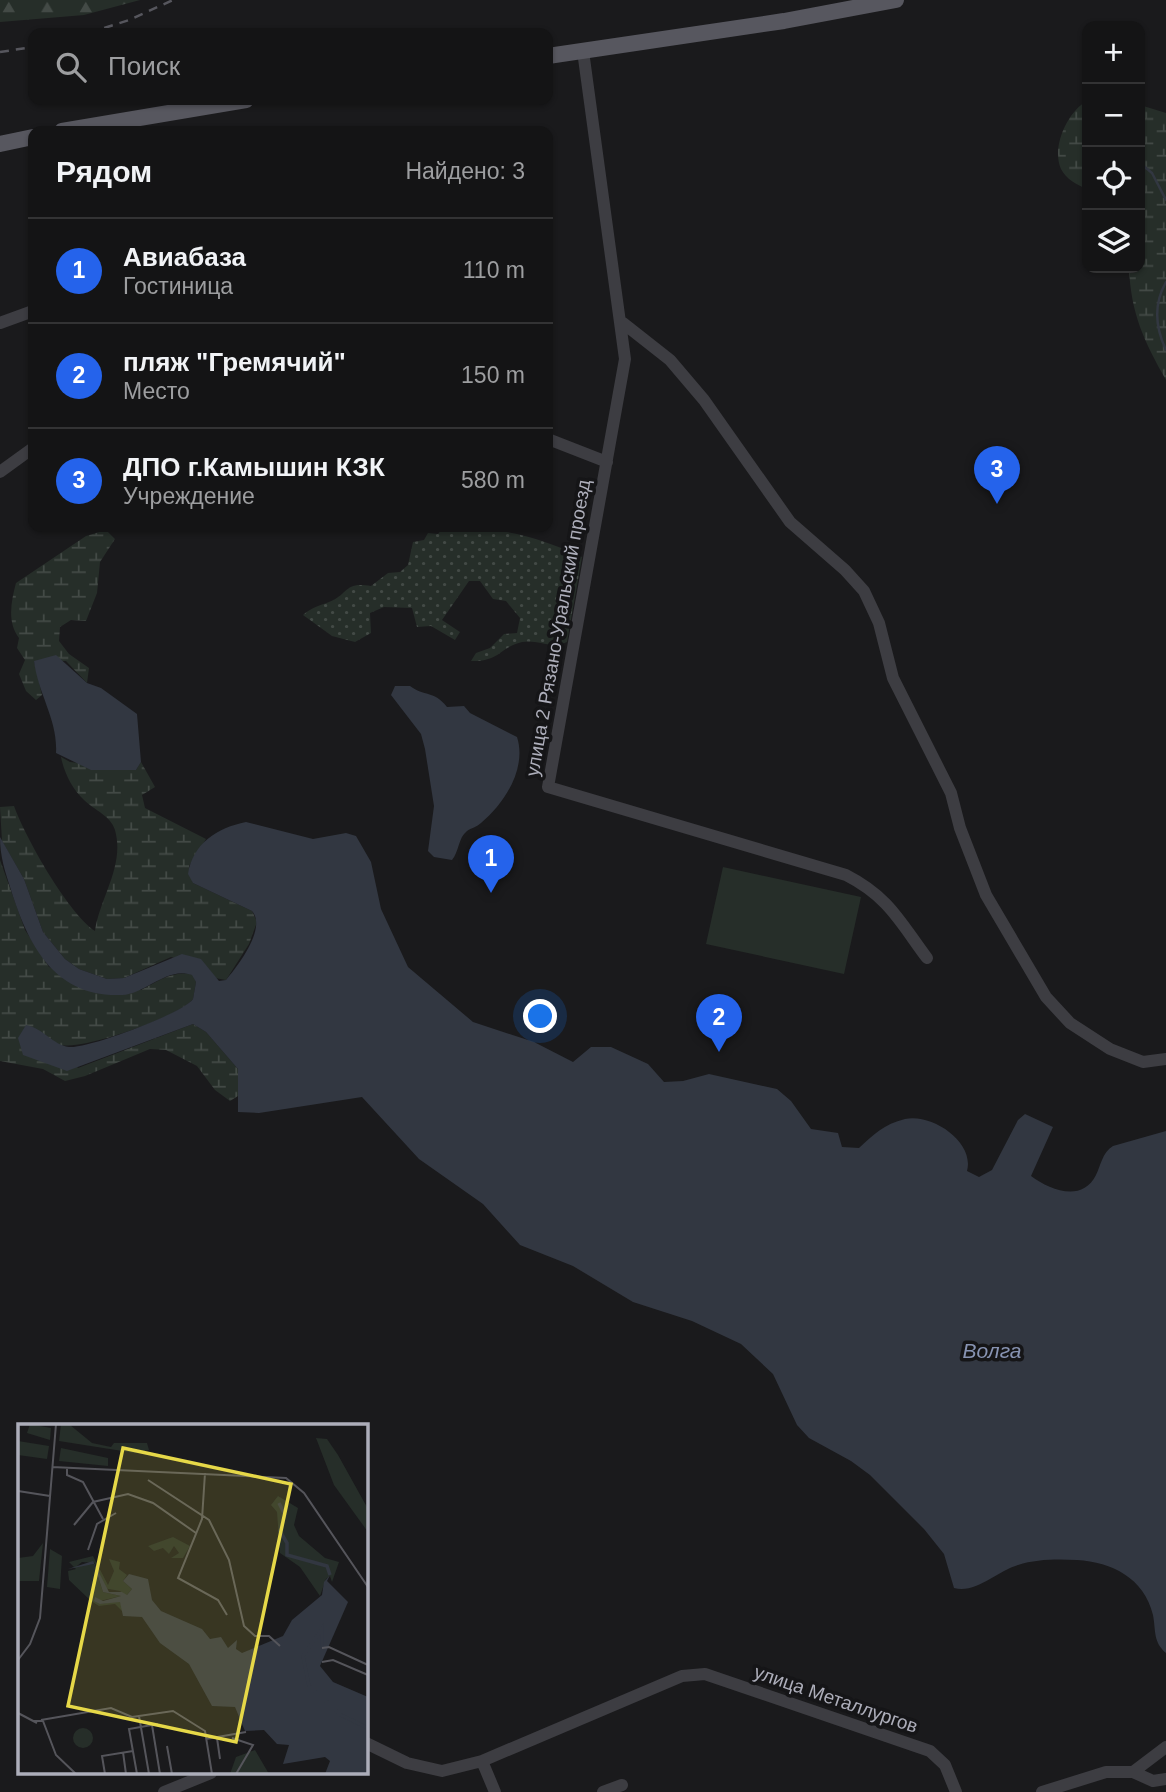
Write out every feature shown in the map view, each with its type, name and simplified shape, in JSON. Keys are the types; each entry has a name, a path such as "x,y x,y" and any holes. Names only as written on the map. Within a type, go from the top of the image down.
{"main road":[{"path":"553,55 784,21 896,0"},
{"path":"92,126 216,105"},
{"path":"0,144 28,138"}],"street":[{"name":"улица 2 Рязано-Уральский проезд","path":"583,51 625,359 548,787 846,875 871,888 889,904 928,958"},
{"path":"0,323 28,313"},
{"path":"622,323 670,360 704,400 790,522 845,570 864,591 879,623 893,678 951,793 960,828 986,895 1046,997 1064,1018 1110,1049 1143,1062 1166,1059"},
{"path":"553,441 607,462"},
{"path":"0,472 28,452"},
{"name":"улица Металлургов","path":"482,1761 682,1676 705,1674 930,1751 945,1765 956,1792"},
{"path":"368,1744 407,1763 442,1771 482,1761 495,1792"},
{"path":"1133,1772 1166,1747"},
{"path":"1042,1792 1106,1772 1133,1772 1153,1781 1166,1779"},
{"path":"164,1792 209,1774"},
{"path":"603,1792 622,1785"}],"green space":[{"path":"0,0 140,0 84,15 0,22"},
{"path":"1082,105 1082,186 1063,173 1058,160 1063,130"},
{"path":"1145,107 1166,113 1166,380 1140,327 1129,273 1145,273"},
{"path":"108,532 115,539 100,562 97,593 86,621 71,620 60,627 59,641 69,654 89,668 87,683 66,661 34,661 42,695 36,700 26,691 19,674 25,660 17,648 19,638 11,619 16,583 86,536"},
{"path":"428,533 514,533 582,557 567,642 555,645 522,642 494,657 471,661 476,653 490,648 504,634 517,633 520,618 506,601 493,599 480,581 469,581 442,620 460,632 455,640 431,626 417,627 412,608 384,607 370,613 371,633 355,642 332,636 303,615 335,599 351,587 371,586 388,573 400,572 408,565 413,542 424,540"},
{"path":"61,757 70,762 136,770 141,762 155,787 142,795 145,808 206,839 189,866 193,883 252,911 257,922 249,944 226,980 215,978 209,969 171,957 124,978 107,979 79,969 65,959 43,932 24,879 2,841 0,807 14,806 60,892 84,922 95,931 117,856 113,825 76,791 66,774"},
{"path":"0,860 25,930 49,967 141,990 166,977 179,974 193,975 196,982 193,999 151,1023 89,1042 62,1045 78,1068 193,1024 206,1032 238,1069 238,1096 230,1101 215,1090 197,1066 166,1050 150,1049 85,1076 65,1081 43,1069 0,1061"},
{"path":"723,867 861,897 844,974 706,944"}],"water":[{"path":"56,655 87,683 101,688 137,714 141,762 136,770 91,770 56,753 54,729 34,661"},
{"path":"395,686 410,686 438,698 447,707 464,706 470,713 517,737 519,761 512,784 490,815 464,834 452,860 434,857 428,851 434,806 425,749 421,734 391,695"},
{"name":"Волга","path":"246,822 313,839 346,833 356,836 371,862 381,909 408,967 473,1022 534,1042 573,1062 591,1047 611,1047 648,1064 664,1082 683,1081 709,1074 777,1089 791,1101 811,1129 838,1133 842,1147 859,1148 879,1131 898,1121 916,1118 927,1121 939,1125 958,1140 968,1160 967,1171 979,1177 992,1170 1018,1120 1025,1114 1053,1127 1031,1176 1047,1186 1065,1191 1083,1189 1090,1184 1104,1156 1113,1146 1166,1131 1166,1653 1157,1640 1153,1615 1142,1591 1125,1574 1102,1564 1070,1560 1032,1562 1010,1568 970,1588 954,1588 944,1554 924,1529 870,1475 851,1461 809,1438 797,1425 773,1374 741,1344 692,1321 633,1302 573,1266 520,1245 483,1204 419,1159 362,1097 259,1113 238,1112 238,1069 206,1032 193,1024 67,1071 23,1055 18,1038 26,1025 38,1029 63,1046 79,1046 134,1029 172,1013 193,999 196,982 192,975 174,974 140,990 122,995 98,994 61,977 47,964 26,930 5,870 0,837 24,879 43,932 65,959 79,969 107,979 124,978 182,954 201,959 219,981 226,980 249,947 254,937 256,918 252,911 193,883 188,874 195,854 208,839 225,828"}],"waterway":[{"path":"1145,167 1152,173 1166,200"},
{"path":"1166,282 1157,308 1160,333 1166,350"}],"railway":[{"path":"104,28 173,0"},
{"path":"0,52 28,48"}],"place":[{"name":"ДПО г.Камышин КЗК","path":"997,504"},
{"name":"Авиабаза","path":"491,893"},
{"name":"пляж \"Гремячий\"","path":"719,1052"}]}
